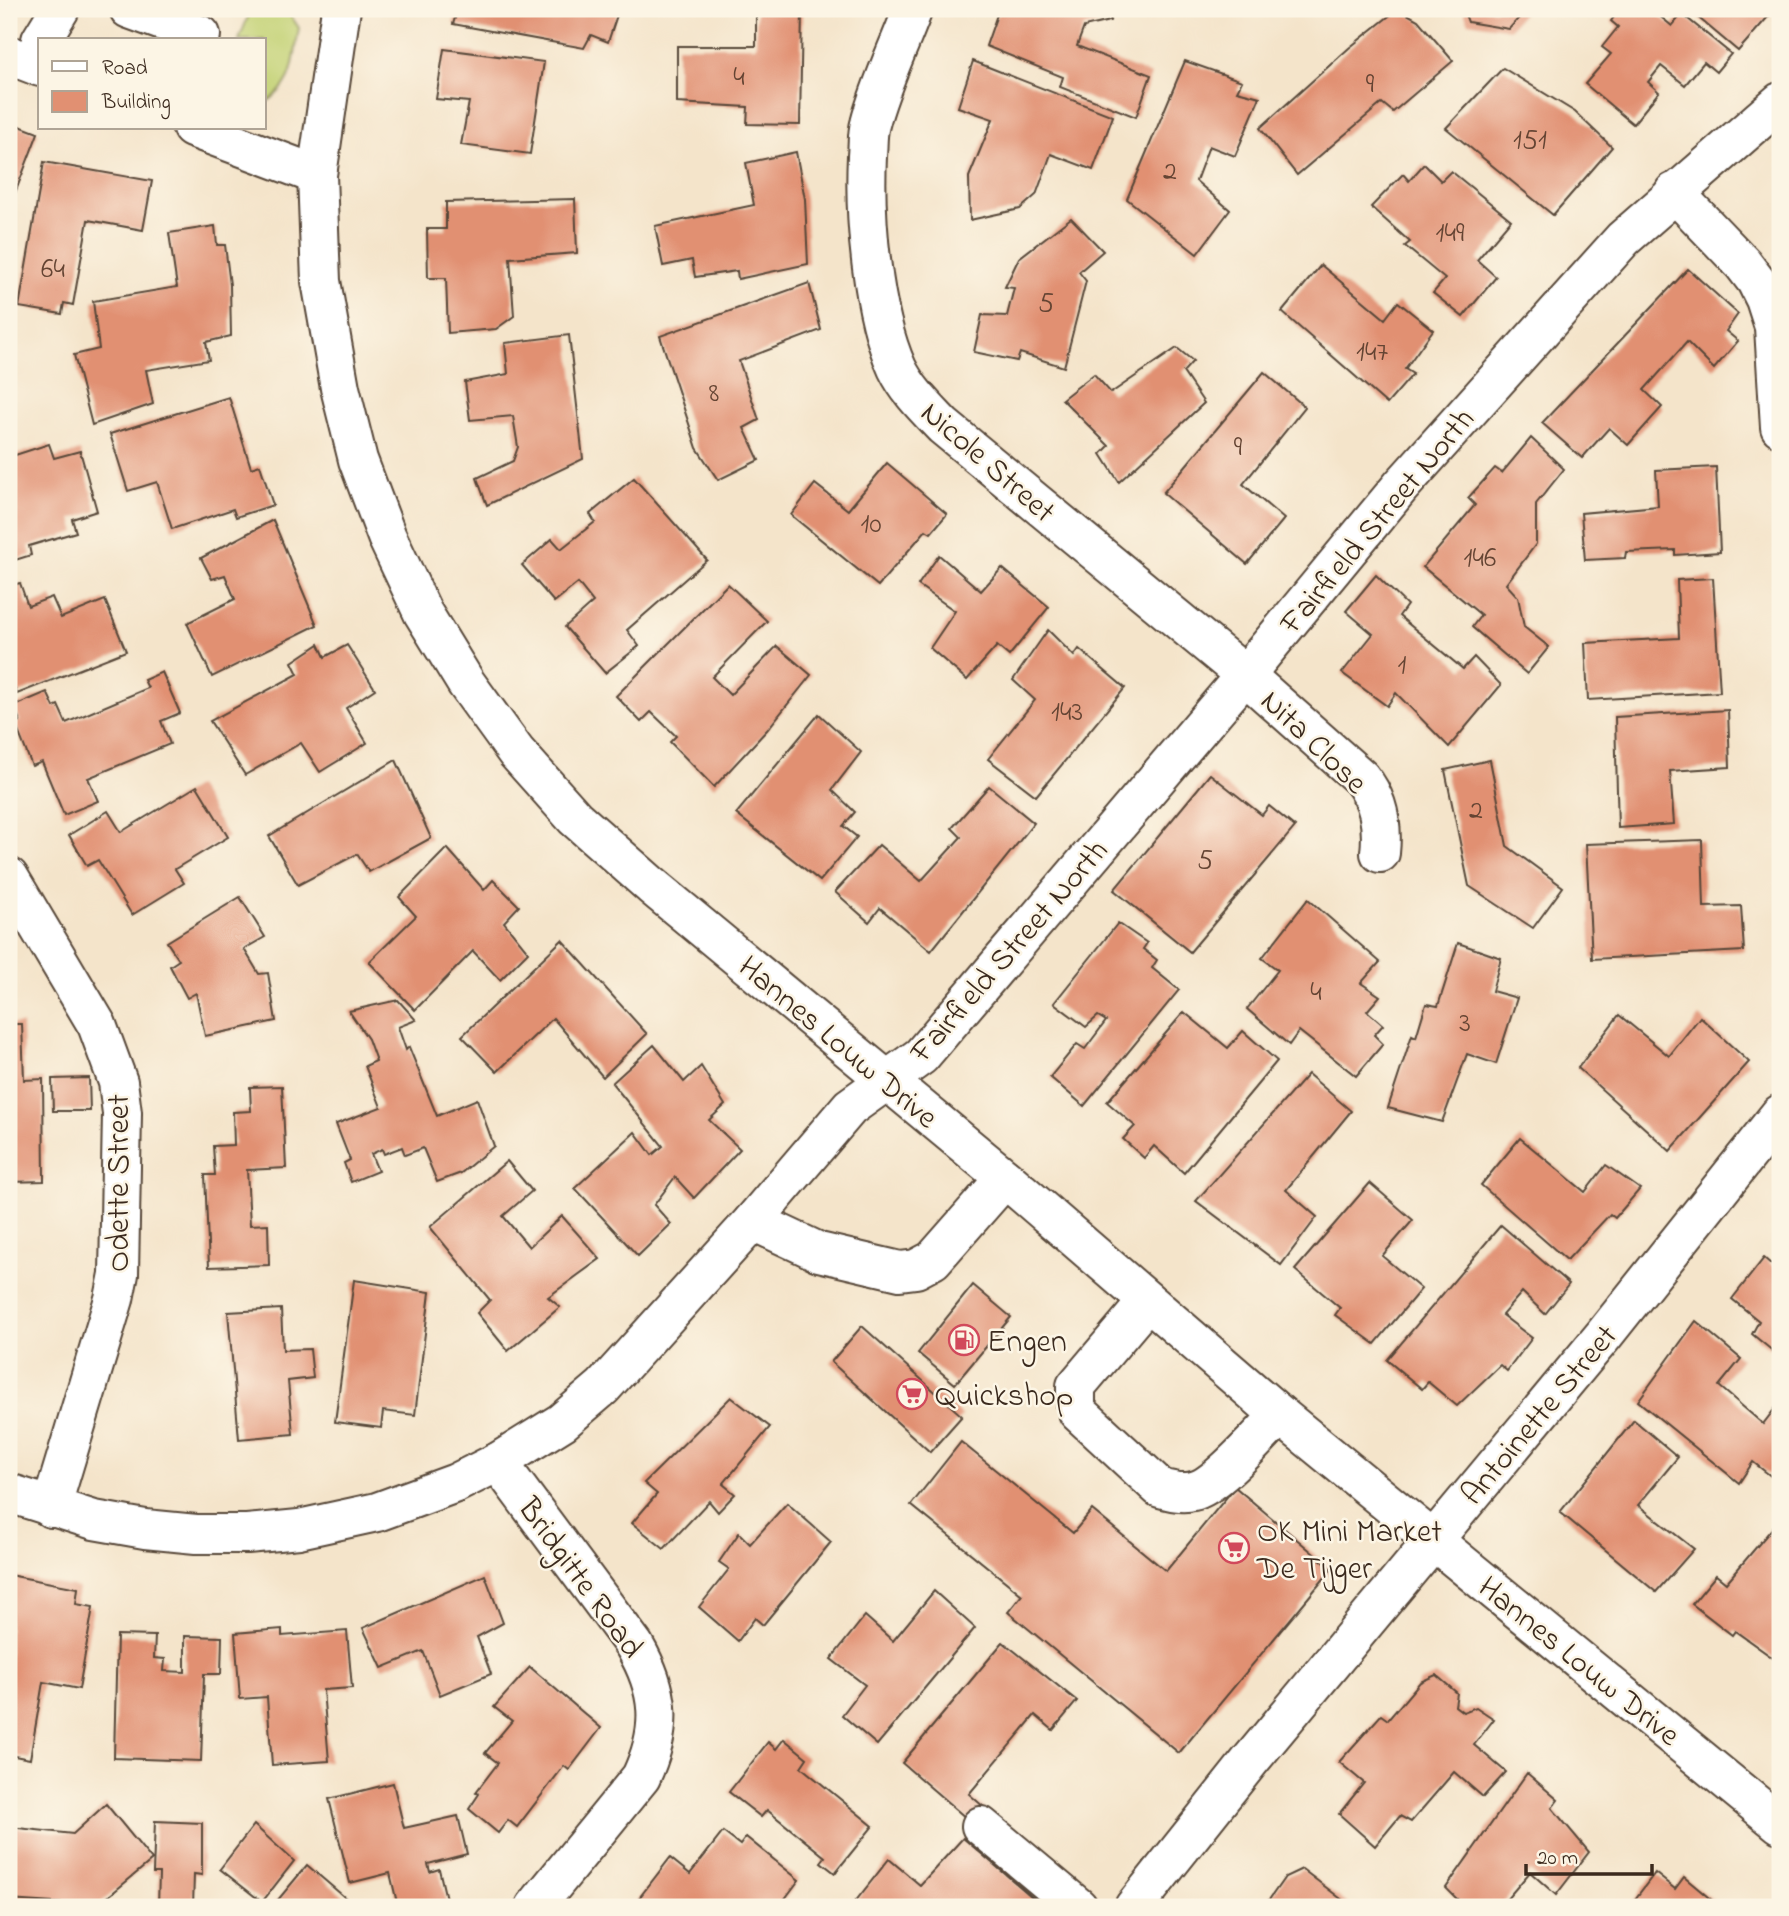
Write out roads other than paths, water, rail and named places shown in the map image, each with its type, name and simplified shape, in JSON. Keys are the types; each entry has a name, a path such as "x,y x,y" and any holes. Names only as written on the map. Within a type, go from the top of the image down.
{"street":[{"path":"41,38 60,9"},
{"path":"129,9 201,35"},
{"name":"Hannes Louw Drive","path":"341,9 317,175 321,281 340,388 358,460 387,537 418,602 466,683 516,752 575,818 1005,1178 1280,1415 1780,1824"},
{"name":"Nicole Street","path":"913,9 869,126 866,177 872,259 879,303 886,337 898,369 917,399 943,426 1245,675"},
{"name":"Fairfield Street North","path":"9,1493 94,1520 145,1529 196,1534 247,1534 299,1529 377,1512 456,1483 499,1462 562,1422 603,1387 753,1221 850,1107 921,1056 1245,675 1401,486 1623,239 1780,102"},
{"path":"197,130 317,175"},
{"path":"1674,192 1743,264 1765,299 1774,327 1780,427"},
{"name":"Nita Close","path":"1245,675 1362,778 1371,790 1378,809 1382,832 1380,853"},
{"name":"Odette Street","path":"9,877 97,1025 118,1082 122,1112 119,1274 114,1299 51,1508"},
{"name":"Antoinette Street","path":"1134,1907 1250,1761 1604,1335 1780,1114"},
{"path":"753,1221 819,1252 900,1271 916,1269 933,1260 1005,1178"},
{"path":"1147,1302 1076,1386 1075,1396 1078,1412 1160,1488 1178,1492 1195,1491 1208,1485 1280,1415"},
{"name":"Bridgitte Road","path":"499,1462 634,1645 650,1677 657,1713 650,1757 641,1777 535,1907"},
{"path":"981,1826 1078,1907"}],"place":[{"name":"Engen","path":"964,1340"},
{"name":"Quickshop","path":"912,1394"},
{"name":"OK Mini Market De Tijger","path":"1234,1548"}]}
